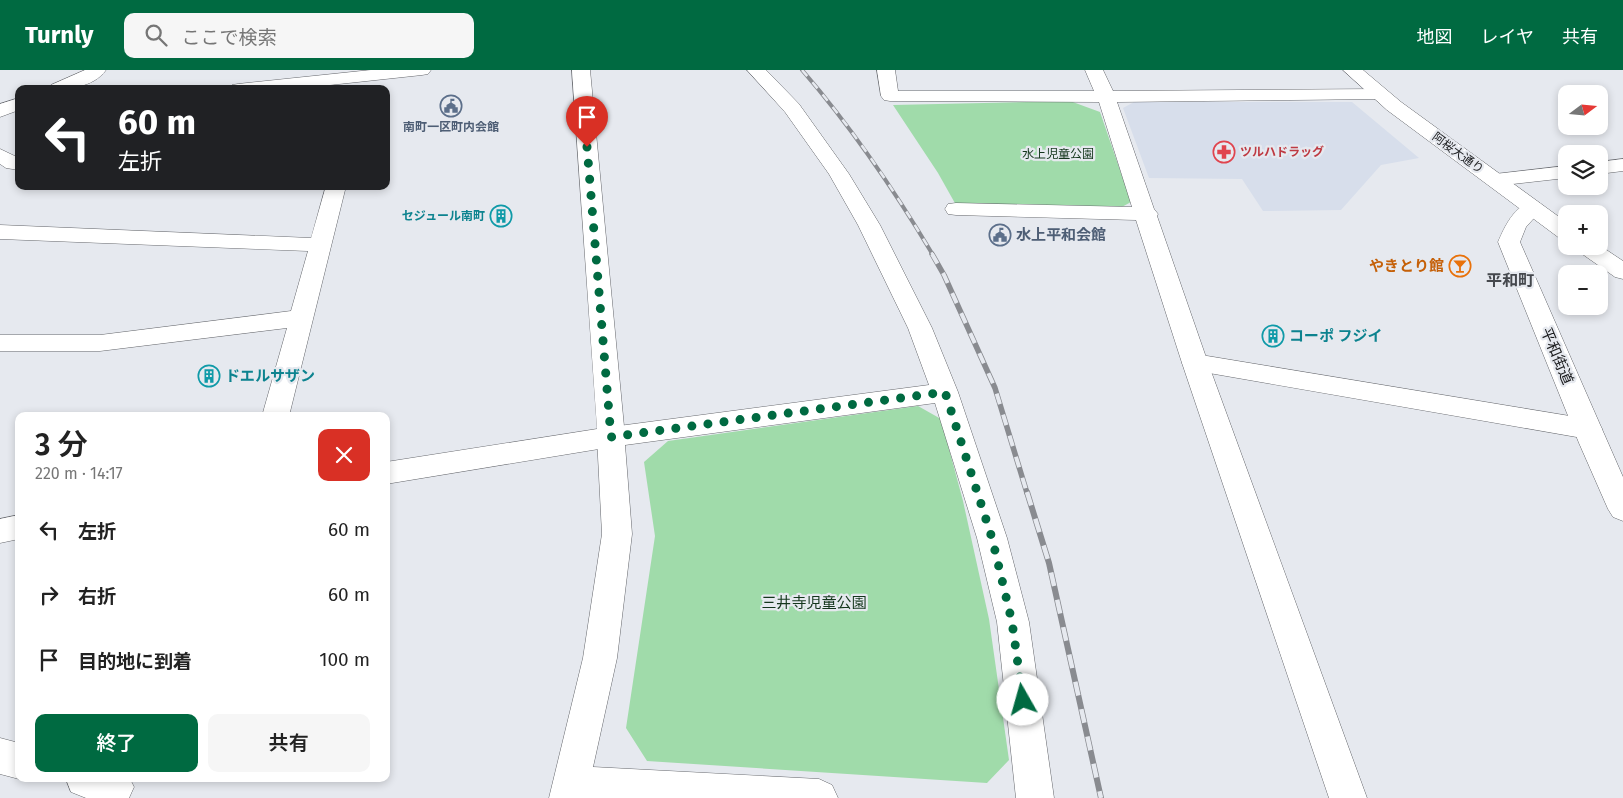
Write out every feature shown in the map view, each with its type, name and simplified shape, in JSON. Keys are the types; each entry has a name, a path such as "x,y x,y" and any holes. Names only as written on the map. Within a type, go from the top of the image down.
{"street":[{"path":"67,85 98,70"},
{"path":"283,85 362,78 422,70"},
{"path":"581,70 611,437 617,534 600,658 570,791 819,798"},
{"path":"756,70 792,108 839,174 869,225 920,328 945,392 992,538 1012,622 1035,798"},
{"path":"886,70 890,96 1106,97 1378,94"},
{"path":"1094,70 1106,97 1147,214 1198,371 1348,798"},
{"name":"阿桜大通り","path":"1352,70 1378,94 1558,226"},
{"path":"0,111 15,105"},
{"path":"0,155 15,164"},
{"path":"1608,167 1623,165"},
{"path":"1495,180 1558,173"},
{"path":"277,412 335,190"},
{"name":"平和街道","path":"1532,208 1516,225 1510,242 1590,436 1623,508"},
{"path":"956,209 1147,214"},
{"path":"0,232 321,245"},
{"path":"1599,255 1623,272"},
{"path":"0,343 100,343 302,318"},
{"path":"1198,371 1590,436"},
{"path":"390,472 611,437 945,392"},
{"path":"0,531 15,529"},
{"path":"0,756 15,760"}],"shaded area":[{"path":"1134,102 1352,102 1419,158 1381,165 1341,210 1263,211 1242,179 1149,178 1123,108"}],"green space":[{"name":"水上児童公園","path":"1070,101 1100,112 1131,202 1120,208 956,205 938,173 893,105"},
{"name":"三井寺児童公園","path":"918,406 941,419 963,501 989,619 1009,760 987,783 647,761 626,728 655,536 644,462 668,441"}],"railway":[{"path":"802,70 872,160 933,255"},
{"path":"932,254 944,275 995,388 1027,493"},
{"path":"1027,492 1049,563 1101,798"}],"place":[{"name":"南町一区町内会館","path":"451,106"},
{"name":"ツルハドラッグ","path":"1224,152"},
{"name":"セジュール南町","path":"501,216"},
{"name":"水上平和会館","path":"1000,235"},
{"name":"やきとり館","path":"1460,266"},
{"name":"コーポ フジイ","path":"1273,336"},
{"name":"ドエルサザン","path":"209,376"}],"district":[{"name":"平和町","path":"1510,280"}],"route":[{"path":"587,147 611,437 945,392 992,538 1012,622 1023,700"}]}
